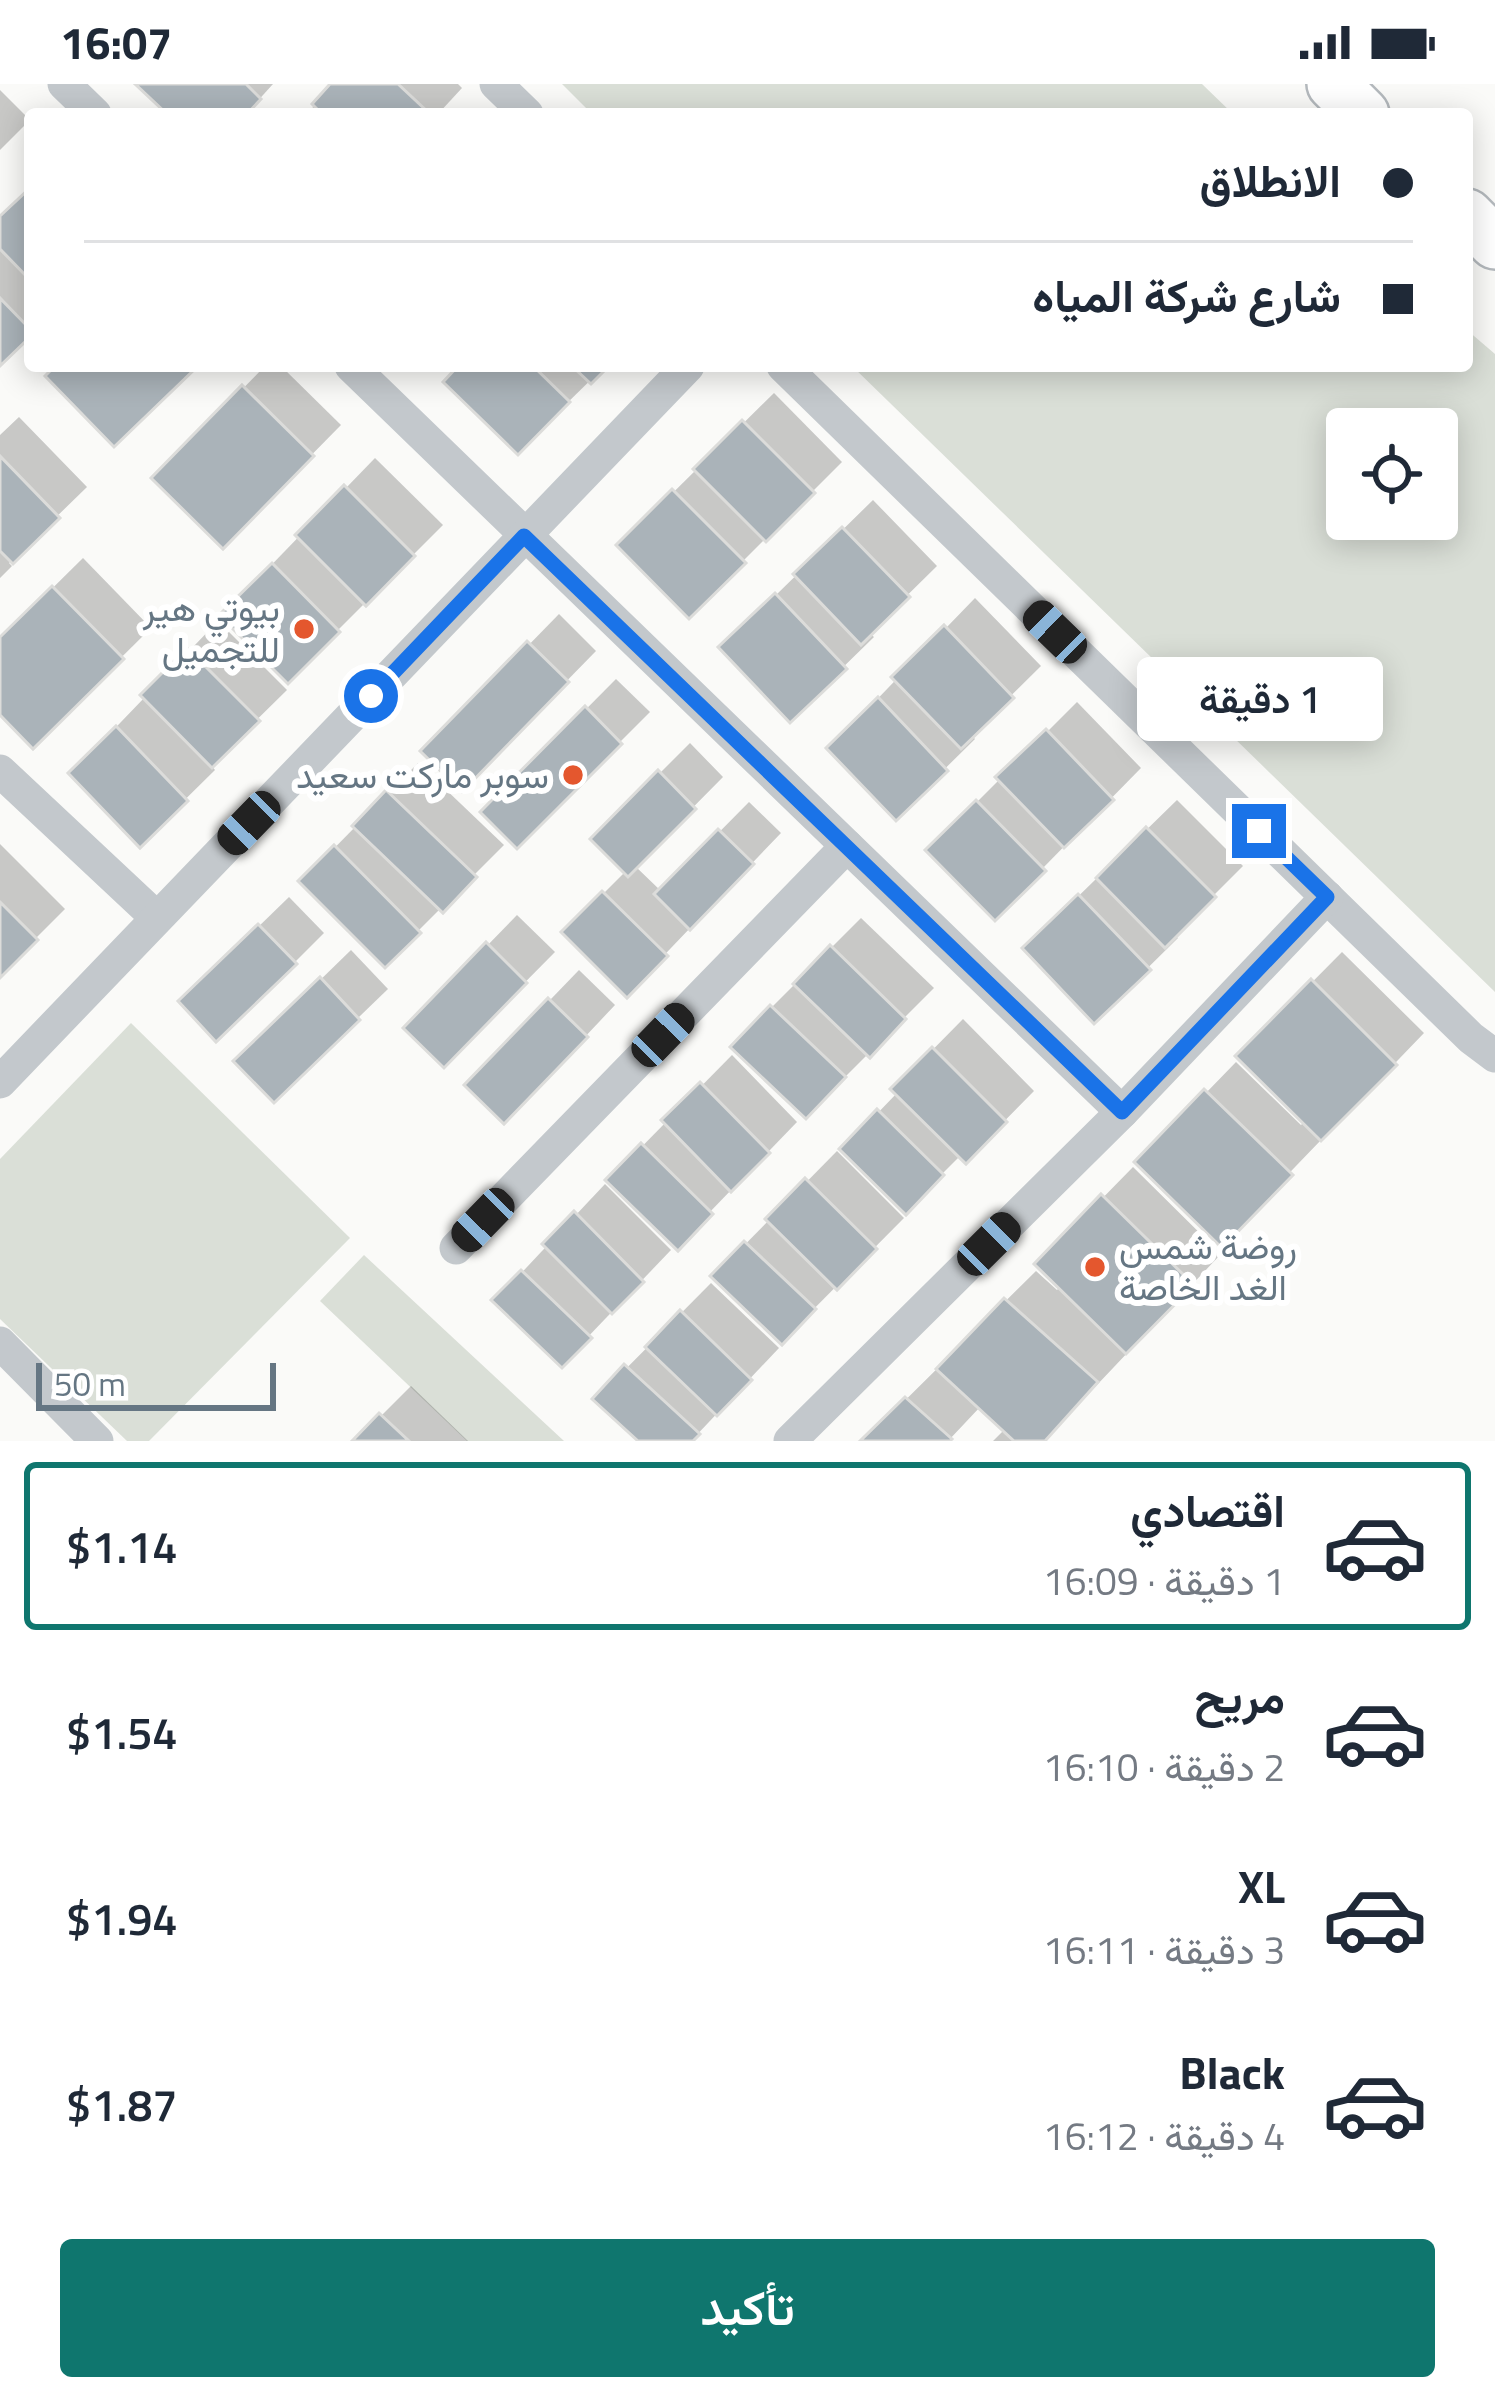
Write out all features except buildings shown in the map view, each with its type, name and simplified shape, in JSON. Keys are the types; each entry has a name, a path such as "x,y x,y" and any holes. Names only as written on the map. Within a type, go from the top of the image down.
{"highway":[{"path":"1333,84 1357,108"},
{"path":"1473,221 1495,243"}],"street":[{"path":"64,84 89,108"},
{"path":"496,84 520,108"},
{"path":"357,372 1122,1112"},
{"path":"0,1082 682,372"},
{"path":"789,372 1471,1039 1495,1056"},
{"path":"0,771 157,918"},
{"path":"456,1248 847,846"},
{"path":"790,1441 1122,1112 1327,897"},
{"path":"0,1342 97,1441"}],"shaded area":[{"path":"562,84 1202,84 1227,108 586,108"},
{"path":"1473,335 1495,354 1495,992 858,372 1473,372"},
{"path":"131,1023 350,1238 149,1441 127,1441 0,1319 0,1159"},
{"path":"364,1255 564,1441 467,1441 320,1301"}],"place":[{"name":"بيوتي هير للتجميل","path":"304,629"},
{"name":"سوبر ماركت سعيد","path":"573,775"},
{"name":"روضة شمس الغد الخاصة","path":"1095,1267"}],"route":[{"path":"371,696 524,536 1122,1112 1327,897 1259,831"}]}
